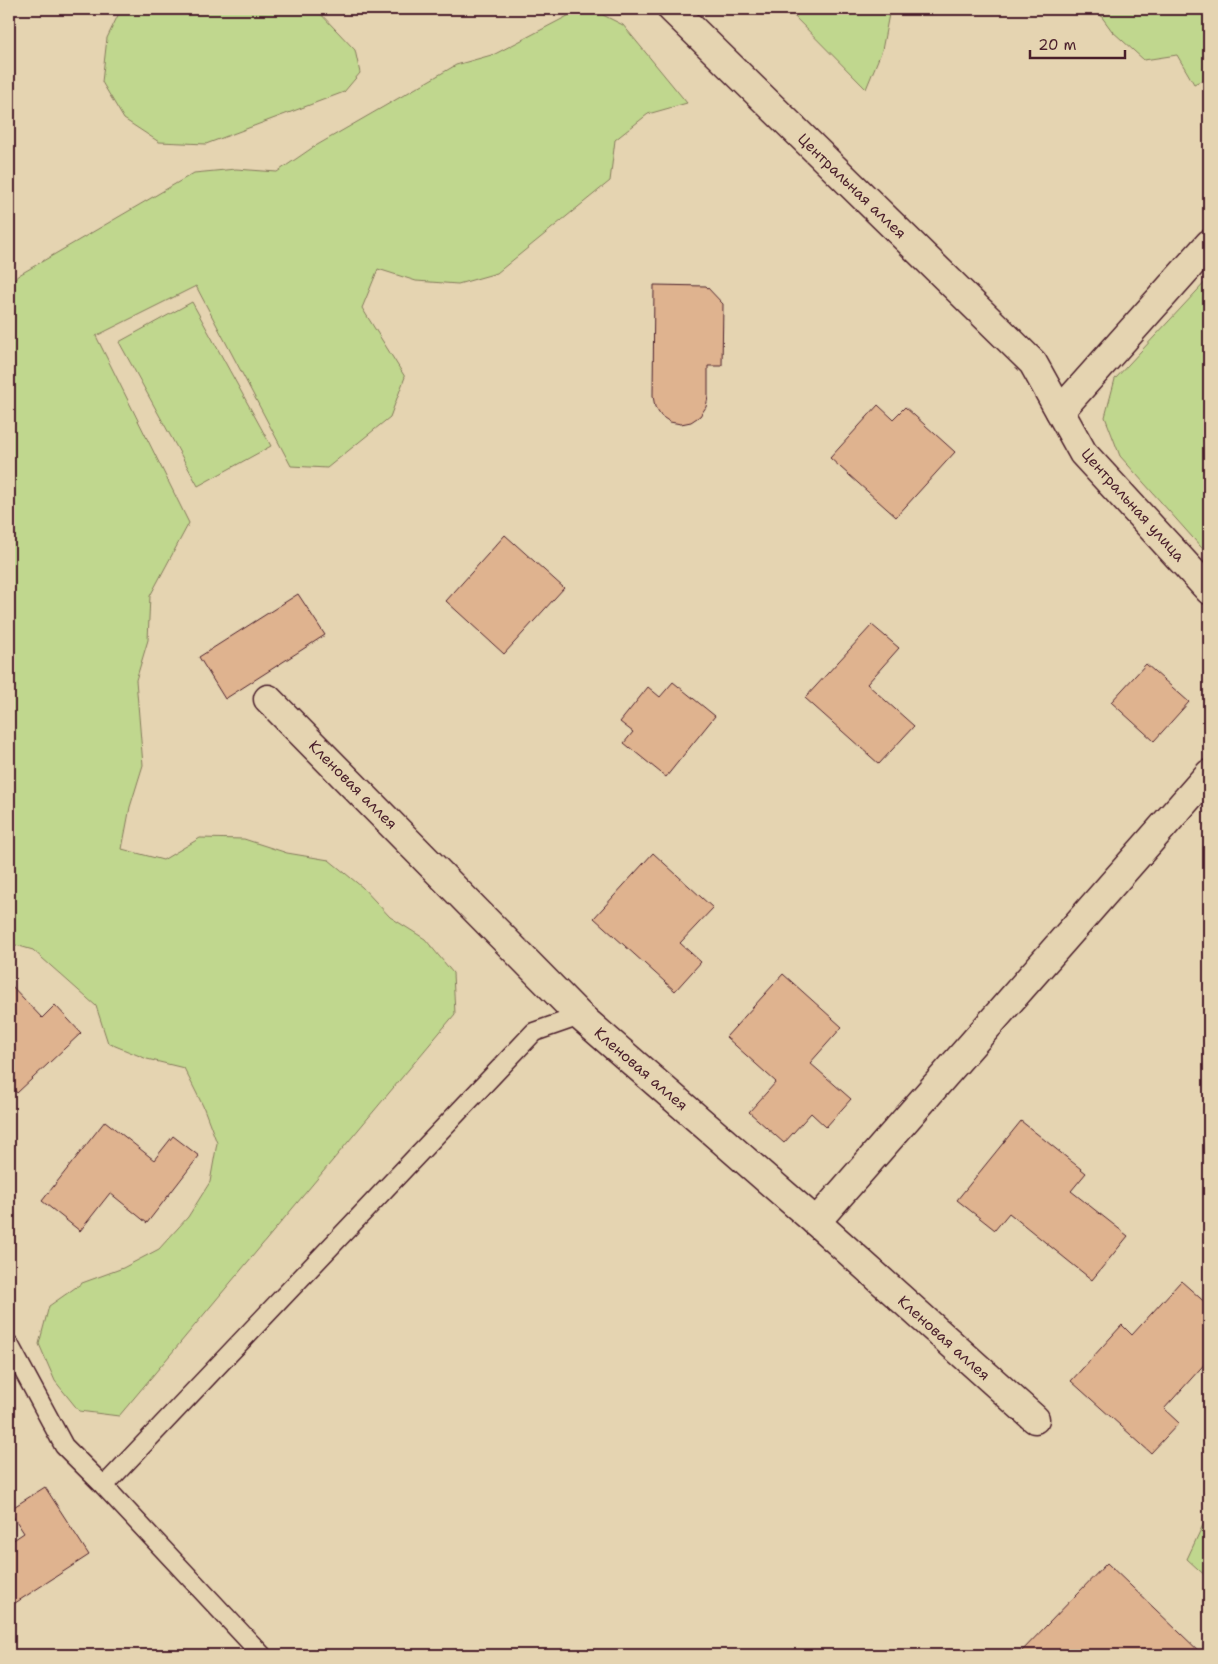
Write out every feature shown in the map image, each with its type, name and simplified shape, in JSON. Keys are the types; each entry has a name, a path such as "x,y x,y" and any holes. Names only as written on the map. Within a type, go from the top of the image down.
{"street":[{"name":"Центральная аллея","path":"672,9 1033,363"},
{"path":"1060,411 1209,244"},
{"name":"Центральная улица","path":"1033,363 1083,453 1209,590"},
{"name":"Кленовая аллея","path":"268,699 580,1016 816,1222 1035,1419"},
{"path":"816,1222 1209,774"}],"lane":[{"path":"104,1486 534,1032 580,1016"},
{"path":"9,1344 64,1446 104,1486 262,1655"}],"green space":[{"path":"121,9 316,9 355,50 360,73 344,92 206,144 159,142 124,119 102,82 107,38"},
{"path":"581,9 591,9 623,25 687,103 648,114 615,140 610,181 497,273 458,284 416,281 378,269 362,308 405,377 390,417 327,468 291,466 196,286 96,336 189,523 150,596 148,640 136,680 143,765 130,807 122,849 163,860 200,838 244,839 287,853 329,860 362,887 390,917 425,939 453,973 455,1014 119,1416 79,1411 55,1381 39,1344 49,1306 82,1283 123,1268 159,1249 188,1217 210,1182 217,1143 203,1106 184,1068 147,1059 108,1043 96,1006 33,950 9,943 9,283 19,275 194,173 236,169 277,172 312,148 456,65 495,54"},
{"path":"787,9 890,9 882,50 866,89"},
{"path":"1096,9 1209,9 1209,77 1194,84 1177,55 1144,60 1112,31"},
{"path":"1209,278 1209,556 1120,456 1105,417 1115,379"},
{"path":"192,302 271,446 198,486 119,342"},
{"path":"1209,1512 1209,1579 1187,1559"}],"building":[{"path":"654,285 706,286 723,304 722,366 708,366 708,397 706,407 700,416 691,422 681,424 670,422 661,416 655,407 653,396"},
{"path":"878,405 893,419 905,407 955,452 896,517 830,458"},
{"path":"505,535 564,588 504,654 446,601"},
{"path":"298,594 325,635 225,699 199,657"},
{"path":"872,625 899,648 867,684 914,726 879,764 805,698"},
{"path":"1146,664 1189,702 1154,741 1111,702"},
{"path":"673,682 715,716 666,777 624,743 633,732 620,722 648,687 660,697"},
{"path":"653,853 713,908 680,943 701,962 675,991 594,918"},
{"path":"783,974 842,1027 810,1063 851,1099 826,1127 811,1113 784,1143 749,1112 776,1082 726,1037"},
{"path":"9,983 42,1018 55,1005 81,1033 17,1093 9,1084"},
{"path":"105,1121 154,1160 173,1136 199,1156 147,1223 110,1193 80,1231 42,1201"},
{"path":"1021,1121 1086,1173 1071,1191 1128,1236 1092,1280 1009,1213 995,1230 957,1200"},
{"path":"1181,1281 1209,1306 1209,1359 1164,1409 1179,1423 1151,1453 1071,1381 1122,1325 1132,1335"},
{"path":"45,1487 89,1555 9,1607 9,1543 24,1533 9,1510"},
{"path":"1107,1563 1203,1655 1018,1655"}]}
